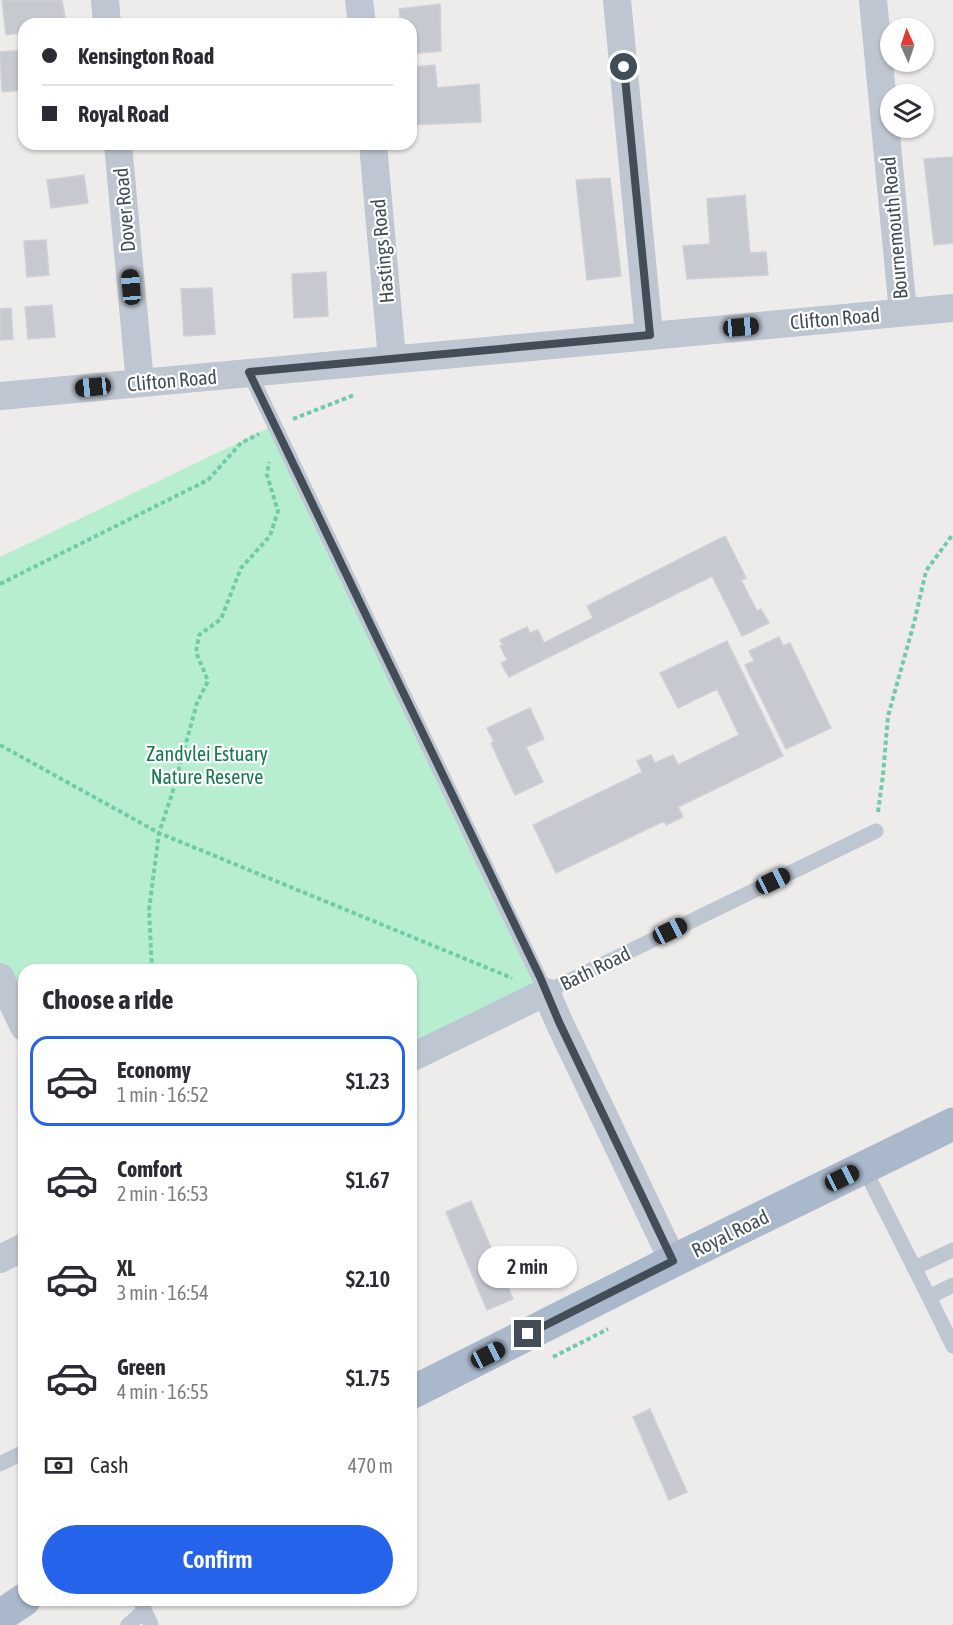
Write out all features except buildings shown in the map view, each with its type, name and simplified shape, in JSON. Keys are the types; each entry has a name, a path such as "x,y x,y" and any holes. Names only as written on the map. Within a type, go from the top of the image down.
{"main road":[{"name":"Royal Road","path":"417,1390 953,1124"},
{"path":"0,1616 18,1604"}],"street":[{"path":"105,0 106,18"},
{"path":"359,0 361,18"},
{"path":"617,0 650,335"},
{"name":"Bournemouth Road","path":"873,0 903,312"},
{"name":"Dover Road","path":"119,150 140,383"},
{"name":"Hastings Road","path":"373,150 392,359"},
{"name":"Clifton Road","path":"0,396 953,308"},
{"path":"0,977 18,1014"},
{"path":"546,992 673,1261"},
{"name":"Bath Road","path":"417,1055 546,992"},
{"path":"0,1259 18,1251"}],"lane":[{"path":"249,372 546,992"},
{"name":"Bath Road","path":"546,992 876,831"},
{"path":"864,1168 951,1336"},
{"path":"914,1268 953,1250"},
{"path":"929,1297 953,1285"},
{"path":"0,1464 18,1455"},
{"path":"128,1625 142,1606 151,1625"}],"path":[{"path":"0,584 208,480 241,443 273,426 354,395"},
{"path":"152,964 149,910 159,833 197,703 208,681 196,652 200,635 221,619 241,568 270,536 278,511 267,476 273,426"},
{"path":"876,831 884,775 888,716 926,571 953,534"},
{"path":"0,746 159,833 546,992"}],"green space":[{"name":"Zandvlei Estuary Nature Reserve","path":"273,426 546,992 417,1055 417,964 18,964 18,1014 0,977 0,557"}],"route":[{"path":"528,1334 673,1261 559,1022 540,977 249,372 650,335 624,67"}]}
